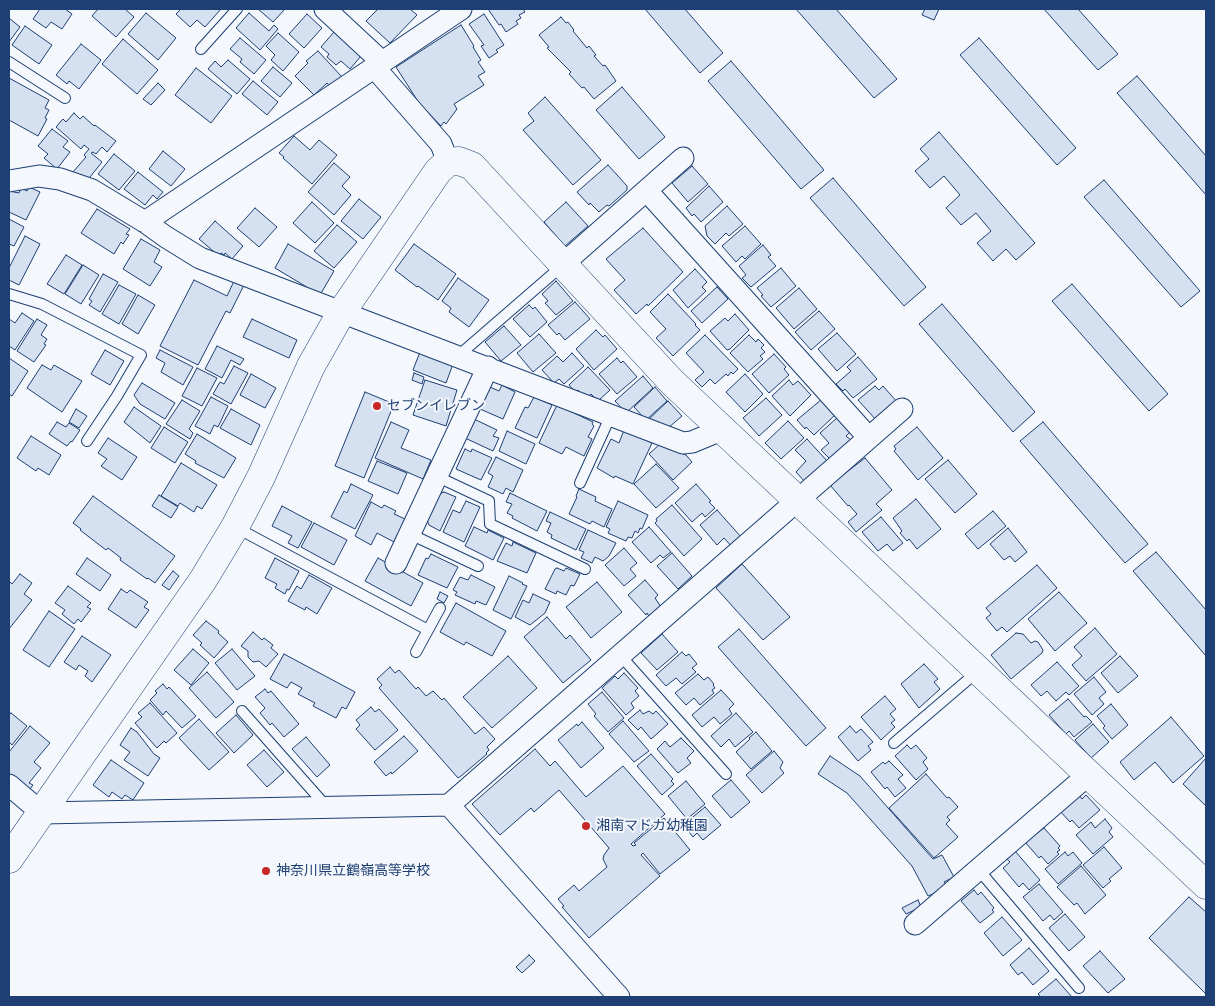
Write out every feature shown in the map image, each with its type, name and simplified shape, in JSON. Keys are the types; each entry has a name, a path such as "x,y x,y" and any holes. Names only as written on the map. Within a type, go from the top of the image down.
{"street":[{"path":"325,9 378,65 441,144 448,162"},
{"path":"145,222 461,9"},
{"path":"563,264 684,158"},
{"path":"9,859 203,580 261,477 311,366 341,313 438,171 448,162 459,161 472,166 672,382 721,430 1206,885"},
{"path":"9,181 39,176 60,179 92,190 200,258 682,443 692,442 721,430"},
{"path":"647,191 869,438"},
{"path":"396,563 488,367"},
{"path":"9,785 42,813 449,805 902,409"},
{"path":"915,924 1088,775"},
{"path":"449,805 619,997"}],"lane":[{"path":"202,49 237,9"},
{"path":"9,62 65,98"},
{"path":"458,356 563,264"},
{"path":"9,294 42,304 141,355 87,441"},
{"path":"580,482 611,415"},
{"path":"438,477 488,501 490,524 584,569"},
{"path":"234,527 428,630"},
{"path":"410,534 478,566"},
{"path":"416,652 440,608"},
{"path":"620,656 726,774"},
{"path":"894,743 978,672"},
{"path":"242,711 326,806"},
{"path":"978,869 1079,988"}],"building":[{"path":"40,9 65,9 72,14 62,29 51,22 46,28 33,19"},
{"path":"98,9 125,9 134,17 116,37 92,16"},
{"path":"181,9 221,9 205,27 197,20 190,27 176,14"},
{"path":"258,9 285,9 273,22"},
{"path":"378,9 410,9 417,15 390,43 366,21"},
{"path":"488,9 523,9 525,12 519,15 521,18 516,21 518,24 506,32"},
{"path":"645,9 685,9 723,53 700,73"},
{"path":"796,9 836,9 897,79 874,98"},
{"path":"925,9 939,9 934,20 922,15"},
{"path":"1044,9 1078,9 1118,54 1098,70"},
{"path":"146,13 176,38 158,60 128,34"},
{"path":"249,13 269,31 274,25 278,29 260,50 236,28"},
{"path":"307,14 322,28 304,48 289,34"},
{"path":"484,14 504,45 489,58 481,46 484,45 469,24"},
{"path":"561,17 566,23 568,22 587,48 589,46 596,55 594,56 603,66 605,65 616,81 594,99 569,74 571,72 547,48 549,47 539,35"},
{"path":"9,18 20,27 9,42"},
{"path":"461,25 481,60 478,62 485,72 478,76 484,85 454,104 457,109 446,124 444,122 441,126 419,103 396,67"},
{"path":"25,26 52,45 39,64 12,45"},
{"path":"334,32 361,56 350,69 341,61 336,65 327,57 329,54 321,47"},
{"path":"278,33 299,52 283,71 271,60 275,55 266,46"},
{"path":"240,38 266,60 254,74 240,62 242,59 230,49"},
{"path":"979,38 1076,148 1057,165 960,55"},
{"path":"123,39 158,70 137,94 102,64"},
{"path":"81,44 101,60 79,89 69,81 67,84 56,75"},
{"path":"318,51 342,77 330,87 327,83 314,95 295,76 308,63 306,61"},
{"path":"228,60 250,79 237,94 208,69 215,61 221,67"},
{"path":"731,61 824,170 801,189 708,81"},
{"path":"273,67 292,83 280,97 261,81"},
{"path":"196,68 232,96 211,123 175,95"},
{"path":"1137,76 1206,156 1206,195 1117,93"},
{"path":"9,78 49,100 45,108 49,110 45,118 47,119 38,136 9,120"},
{"path":"253,81 278,102 267,115 242,94"},
{"path":"158,83 165,90 151,105 143,99"},
{"path":"622,87 665,137 639,159 596,110"},
{"path":"545,97 601,160 573,185 523,130 534,121 528,113"},
{"path":"74,113 80,119 83,116 116,141 107,152 102,147 96,154 91,153 102,162 86,182 73,172 86,157 84,155 89,149 84,145 81,149 56,127 63,119 66,122"},
{"path":"52,129 68,141 63,147 70,152 57,169 44,158 48,154 38,146"},
{"path":"939,132 1035,243 1016,260 1006,249 993,261 977,243 991,231 976,213 961,225 946,208 960,195 944,176 930,188 915,171 929,159 920,149"},
{"path":"294,136 310,150 319,140 337,155 312,184 279,153"},
{"path":"163,151 185,169 171,186 149,169"},
{"path":"114,154 135,171 119,190 98,174"},
{"path":"334,163 350,177 342,186 351,195 334,215 308,192"},
{"path":"608,165 627,186 627,190 599,212 590,203 589,205 577,192"},
{"path":"692,166 708,184 688,202 672,183"},
{"path":"138,172 163,192 157,199 153,195 145,205 124,189"},
{"path":"833,178 926,287 904,306 810,198"},
{"path":"1104,180 1200,291 1181,307 1084,197"},
{"path":"709,186 723,202 701,222 694,214 692,216 686,208"},
{"path":"29,187 40,192 26,220 9,212 9,191 19,193 21,188 27,191"},
{"path":"359,199 381,217 363,239 341,221"},
{"path":"312,202 334,223 315,243 293,223"},
{"path":"566,202 588,226 565,246 544,222"},
{"path":"727,206 743,224 729,236 726,233 715,244 707,236 705,226"},
{"path":"255,208 277,227 259,247 237,228"},
{"path":"97,209 130,229 126,234 129,235 123,244 121,242 114,254 81,233"},
{"path":"9,219 24,227 14,246 9,244"},
{"path":"215,221 243,246 232,259 225,253 224,255 221,253 219,256 199,239"},
{"path":"337,225 357,242 334,268 314,251"},
{"path":"745,226 761,244 745,259 742,256 736,262 722,246"},
{"path":"643,228 683,272 648,306 647,304 636,314 614,290 625,280 606,259"},
{"path":"25,236 40,244 19,285 9,280 9,268"},
{"path":"141,239 160,250 154,262 162,267 150,286 123,269"},
{"path":"288,244 334,271 320,295 275,268"},
{"path":"414,244 456,274 438,300 395,270"},
{"path":"763,245 771,255 768,257 776,266 751,287 742,278 746,275 739,266"},
{"path":"66,255 82,265 64,294 47,284"},
{"path":"83,265 99,275 81,304 65,294"},
{"path":"781,268 796,286 771,307 761,296 763,295 757,288"},
{"path":"695,269 707,282 702,287 706,291 688,308 673,290"},
{"path":"103,274 118,282 100,312 89,305 92,301 89,299"},
{"path":"458,278 489,300 469,327 449,312 451,308 442,301"},
{"path":"194,280 227,296 234,281 244,285 230,313 226,311 198,365 160,346"},
{"path":"556,281 573,301 556,315 545,303 548,301 542,294"},
{"path":"1072,284 1168,394 1149,411 1052,301"},
{"path":"119,285 136,294 119,324 102,314"},
{"path":"717,287 728,299 702,323 691,311"},
{"path":"799,288 817,309 794,329 776,308"},
{"path":"668,294 700,330 673,356 656,338 666,329 650,312"},
{"path":"138,295 155,305 138,334 122,324"},
{"path":"575,302 590,319 565,340 559,333 557,335 548,325"},
{"path":"942,304 1035,412 1013,432 919,324"},
{"path":"529,305 533,309 535,307 547,322 530,337 513,319"},
{"path":"819,311 835,329 811,350 795,332"},
{"path":"22,313 34,321 15,350 9,346 9,319 15,323"},
{"path":"735,314 749,330 727,350 710,331 725,318 728,321"},
{"path":"37,319 47,325 41,335 47,339 44,344 46,345 34,362 17,351"},
{"path":"252,319 297,340 289,358 243,337"},
{"path":"504,326 521,345 501,361 485,342"},
{"path":"596,330 603,337 605,335 617,349 594,370 576,349"},
{"path":"837,333 856,354 837,371 818,349"},
{"path":"539,334 556,353 533,372 517,353"},
{"path":"705,335 738,369 733,374 731,372 728,376 726,374 715,384 710,379 702,387 695,380 704,372 686,353"},
{"path":"749,335 756,342 758,339 764,345 761,348 765,352 760,356 763,359 748,372 730,353"},
{"path":"217,346 244,359 240,365 231,360 222,378 205,369"},
{"path":"105,350 124,361 110,385 91,374"},
{"path":"160,350 193,367 183,385 161,372 165,363 156,358"},
{"path":"420,352 453,364 446,383 413,370"},
{"path":"572,353 584,366 564,384 559,379 554,383 542,370 557,356 563,362"},
{"path":"774,354 786,367 784,369 789,375 769,393 752,374"},
{"path":"858,357 877,379 853,398 845,389 843,391 836,384 851,371 847,367"},
{"path":"9,358 28,371 12,396 9,394"},
{"path":"617,358 621,363 623,361 637,377 617,394 599,374"},
{"path":"42,365 51,370 54,365 82,381 62,412 27,388"},
{"path":"234,366 248,373 231,404 213,394 220,382 224,384"},
{"path":"588,367 610,390 598,401 591,394 588,397 578,390 576,393 569,385"},
{"path":"197,368 217,378 202,406 182,396"},
{"path":"414,373 424,377 422,384 412,380"},
{"path":"251,374 276,388 265,408 240,395"},
{"path":"745,374 763,394 745,412 726,392"},
{"path":"643,376 653,388 626,413 615,401"},
{"path":"425,380 457,390 446,426 413,415"},
{"path":"789,380 793,385 798,381 811,395 790,416 772,396"},
{"path":"142,383 175,403 165,419 140,404 134,395"},
{"path":"502,385 515,392 503,419 480,409 490,387 499,391"},
{"path":"875,386 879,390 883,386 898,403 877,421 858,400"},
{"path":"655,387 667,401 646,420 634,407"},
{"path":"365,392 394,404 364,478 335,466"},
{"path":"211,397 228,406 218,427 214,425 210,434 195,426"},
{"path":"534,397 552,405 537,438 515,428 525,407 528,408"},
{"path":"766,398 782,415 759,436 743,418"},
{"path":"822,399 835,415 814,435 797,420"},
{"path":"182,400 200,411 189,429 193,433 190,439 166,424"},
{"path":"668,401 682,416 668,428 648,420"},
{"path":"557,405 593,422 594,426 588,437 592,439 584,456 566,447 562,454 539,443"},
{"path":"134,407 161,426 150,443 124,422"},
{"path":"76,409 87,416 79,428 69,422"},
{"path":"231,409 260,425 251,445 220,428"},
{"path":"838,417 851,431 846,436 851,440 830,459 821,450 829,443 820,433"},
{"path":"474,419 497,430 493,436 499,438 493,451 465,438"},
{"path":"788,421 804,438 781,459 765,443"},
{"path":"57,422 66,427 69,423 80,430 67,446 49,434"},
{"path":"391,422 409,430 401,448 431,460 423,479 375,458"},
{"path":"1043,422 1148,544 1125,563 1020,441"},
{"path":"164,427 188,442 175,463 151,448"},
{"path":"917,427 943,458 918,480 894,451 896,449 894,446"},
{"path":"624,430 652,443 633,484 615,476 614,478 597,468 611,439 619,443"},
{"path":"507,431 535,444 526,464 499,451"},
{"path":"197,434 236,458 224,478 195,463 196,461 185,454"},
{"path":"31,436 61,455 49,475 38,468 36,471 17,458"},
{"path":"108,438 137,457 122,480 101,466 107,459 98,453"},
{"path":"807,439 828,462 805,482 796,472 806,461 795,450"},
{"path":"659,445 686,455 692,462 673,480 649,454"},
{"path":"465,449 471,452 472,449 492,458 481,480 456,469"},
{"path":"496,457 523,470 513,492 506,488 503,494 488,487 493,476 488,473"},
{"path":"865,458 892,490 876,504 882,510 856,532 848,522 857,514 830,485"},
{"path":"948,460 977,494 955,513 925,479"},
{"path":"377,461 407,473 398,494 368,481"},
{"path":"181,463 217,485 202,509 197,506 194,512 180,503 178,506 161,496"},
{"path":"656,464 679,488 656,508 634,484"},
{"path":"351,484 373,495 355,529 331,517 344,491 347,493"},
{"path":"696,484 715,508 705,517 702,513 692,522 675,503"},
{"path":"579,489 596,497 595,501 612,509 604,527 592,521 590,524 569,514"},
{"path":"444,492 456,497 440,531 429,525 427,520 439,494"},
{"path":"510,493 547,511 537,531 512,518 513,516 507,513 512,504 506,502"},
{"path":"159,495 178,507 171,518 152,506"},
{"path":"93,496 175,556 155,583 120,560 121,558 108,548 106,550 73,523"},
{"path":"916,499 941,529 917,549 909,539 907,541 900,533 902,531 893,518"},
{"path":"466,501 480,507 464,542 443,532 453,510 460,513"},
{"path":"618,501 648,515 642,529 640,528 638,533 635,531 632,538 628,537 626,541 608,533 610,529 606,527"},
{"path":"371,502 382,508 384,505 396,511 394,514 405,519 394,542 377,533 371,545 355,536"},
{"path":"672,505 702,539 684,556 655,523 656,519"},
{"path":"282,506 312,522 298,548 288,543 292,536 272,526"},
{"path":"717,510 742,538 732,547 724,538 717,545 700,525"},
{"path":"993,511 1006,526 978,549 965,534"},
{"path":"550,512 586,529 576,550 551,538 552,535 547,532 551,523 546,521"},
{"path":"881,517 903,543 893,551 887,544 878,551 862,532"},
{"path":"314,523 347,540 334,565 301,547"},
{"path":"474,527 487,533 488,530 504,538 493,560 465,546"},
{"path":"649,527 671,552 663,558 660,555 651,563 632,542"},
{"path":"1008,528 1027,552 1015,562 1010,556 1004,560 990,544"},
{"path":"588,530 616,543 609,556 603,561 595,557 592,563 581,558 584,552 579,550"},
{"path":"513,542 536,553 527,573 497,561 506,543 512,546"},
{"path":"624,548 637,563 630,569 636,576 624,586 605,565"},
{"path":"1156,552 1206,610 1206,656 1133,571"},
{"path":"672,553 692,576 678,589 657,566"},
{"path":"431,554 458,567 447,588 418,575 426,558 428,559"},
{"path":"87,558 111,575 100,591 76,574"},
{"path":"275,558 299,571 285,594 275,588 277,584 265,578"},
{"path":"378,558 423,583 411,606 365,581"},
{"path":"742,564 790,617 763,640 716,588"},
{"path":"1037,565 1057,588 1007,632 1002,627 997,631 986,618 991,614 986,608"},
{"path":"557,568 564,571 566,568 580,574 574,586 571,585 566,595 557,591 556,594 545,589"},
{"path":"173,571 179,576 169,590 162,585"},
{"path":"20,574 32,583 24,594 32,600 9,629 9,581 12,584"},
{"path":"309,575 332,588 317,614 306,607 305,610 288,601 297,586 301,589"},
{"path":"471,575 495,587 486,605 476,601 475,604 455,595 457,592 453,590 460,577 468,580"},
{"path":"509,576 527,586 511,619 493,610"},
{"path":"645,580 658,595 655,598 661,607 650,617 628,595"},
{"path":"597,582 622,612 591,638 566,607"},
{"path":"68,586 91,603 87,607 91,609 81,622 78,619 74,624 62,614 65,610 55,603"},
{"path":"121,589 127,593 130,590 148,602 144,607 149,610 136,628 108,609"},
{"path":"440,592 448,596 444,603 437,599"},
{"path":"1059,592 1087,623 1055,651 1028,619"},
{"path":"533,594 550,602 545,613 530,625 515,617 523,600 529,603"},
{"path":"456,603 506,631 492,656 466,642 464,645 440,632"},
{"path":"49,611 75,629 49,667 23,650"},
{"path":"547,617 566,639 570,635 591,660 563,683 524,637"},
{"path":"206,621 219,631 218,633 228,642 214,658 200,645 202,643 193,635"},
{"path":"1095,628 1117,654 1086,681 1072,665 1082,656 1074,647"},
{"path":"739,629 826,728 806,746 718,647"},
{"path":"253,632 262,640 264,638 273,645 271,648 278,654 266,667 259,661 253,662 248,657 248,651 241,646"},
{"path":"1016,633 1023,634 1031,643 1038,642 1043,650 1042,653 1011,679 991,655"},
{"path":"662,634 678,652 657,670 641,653"},
{"path":"82,636 111,655 92,682 85,676 88,671 79,665 76,670 64,662"},
{"path":"193,649 209,663 191,685 174,670"},
{"path":"232,649 255,676 237,690 215,663"},
{"path":"682,652 686,656 689,654 697,664 692,668 696,672 682,684 676,678 666,686 656,675"},
{"path":"284,654 355,692 346,709 342,707 336,718 313,706 315,703 298,694 302,688 291,682 287,688 270,679"},
{"path":"508,656 537,688 492,728 463,697"},
{"path":"1120,656 1138,676 1118,693 1101,673"},
{"path":"1057,662 1079,686 1069,695 1066,692 1056,701 1047,691 1041,696 1031,685"},
{"path":"924,664 938,679 934,682 940,689 919,708 901,684"},
{"path":"390,667 395,673 399,670 416,689 418,687 426,696 433,691 442,700 444,698 475,734 484,727 495,739 487,747 489,750 487,754 458,778 379,688 382,685 377,679"},
{"path":"207,672 234,702 216,718 189,688"},
{"path":"624,673 638,688 635,691 639,696 631,703 634,708 626,715 602,688 615,676 618,679"},
{"path":"698,674 704,680 708,677 714,684 715,688 712,690 714,693 700,705 694,698 686,705 675,693"},
{"path":"1094,677 1106,692 1099,698 1104,704 1092,715 1074,694"},
{"path":"163,684 167,689 169,687 196,716 182,728 166,711 163,715 150,700 157,693 155,691"},
{"path":"265,689 268,693 271,691 299,724 284,737 260,713 265,708 255,697"},
{"path":"721,690 734,704 729,709 732,714 720,724 714,717 702,727 692,715"},
{"path":"602,692 624,718 608,732 594,716 596,714 588,704"},
{"path":"885,696 896,709 890,714 895,720 891,723 895,727 881,740 861,717"},
{"path":"1068,699 1084,717 1086,716 1092,722 1074,737 1069,731 1066,734 1049,715"},
{"path":"150,703 177,733 157,748 135,723 142,717 138,713"},
{"path":"1111,704 1128,725 1112,739 1103,728 1105,726 1097,716"},
{"path":"371,707 375,712 379,709 398,730 375,750 356,729 360,725 356,720"},
{"path":"640,710 643,714 649,711 653,714 656,711 668,724 651,739 641,727 638,730 628,720"},
{"path":"11,713 27,726 12,745 9,742 9,715"},
{"path":"736,713 753,732 735,747 729,739 721,747 711,736"},
{"path":"236,715 253,735 234,753 216,733"},
{"path":"1171,717 1204,756 1173,783 1155,762 1134,780 1120,762"},
{"path":"199,719 229,752 209,770 179,738"},
{"path":"623,721 649,751 634,762 609,734"},
{"path":"582,722 604,748 581,768 558,740"},
{"path":"1093,724 1109,742 1091,758 1075,740"},
{"path":"30,726 50,743 34,762 41,768 29,783 33,785 27,793 9,778 9,752"},
{"path":"850,726 856,733 861,729 873,742 868,746 871,750 858,761 838,737"},
{"path":"131,728 137,732 154,754 160,758 148,776 124,760 130,752 120,745"},
{"path":"756,732 772,751 751,769 736,752"},
{"path":"404,736 418,751 392,774 391,772 386,776 374,762"},
{"path":"306,737 330,765 317,777 292,749"},
{"path":"681,738 694,751 687,758 691,763 678,773 657,749 665,741 670,747"},
{"path":"907,745 911,749 916,745 927,758 923,762 928,769 916,780 895,756"},
{"path":"535,749 550,766 555,761 586,797 623,766 665,814 631,844 633,846 636,845 634,843 664,818 690,850 660,874 643,853 641,855 660,876 589,938 562,907 564,906 558,899 574,885 579,891 607,867 603,859 609,848 559,790 534,812 531,808 500,835 472,804"},
{"path":"264,750 284,772 267,787 247,765"},
{"path":"774,751 783,762 780,768 784,773 762,793 746,775"},
{"path":"651,754 673,779 671,781 674,784 662,795 637,766"},
{"path":"830,756 860,776 933,859 942,855 954,877 944,882 946,885 940,891 928,896 912,866 847,793 818,774"},
{"path":"1206,758 1206,806 1183,784"},
{"path":"111,760 144,783 133,800 125,795 122,799 112,792 109,797 93,785"},
{"path":"889,761 903,775 898,779 906,788 895,797 887,787 885,789 871,772 883,762 885,764"},
{"path":"926,774 947,798 949,797 958,807 947,817 950,820 946,824 958,837 934,858 889,808"},
{"path":"731,780 750,802 731,818 712,796"},
{"path":"686,781 705,804 687,819 668,796"},
{"path":"1079,795 1082,799 1086,795 1100,810 1079,828 1072,820 1070,822 1059,810"},
{"path":"705,807 721,825 703,840 697,833 693,837 683,825"},
{"path":"1105,819 1112,828 1109,832 1113,837 1093,854 1076,835 1091,822 1095,828"},
{"path":"1044,828 1060,846 1058,848 1060,850 1057,852 1059,854 1048,864 1041,856 1039,858 1025,842"},
{"path":"1104,847 1122,868 1109,879 1111,881 1103,888 1083,865"},
{"path":"1015,851 1040,880 1029,890 1023,883 1019,887 1003,868 1010,862 1006,858"},
{"path":"1065,852 1068,856 1073,852 1082,863 1058,884 1045,869"},
{"path":"1081,866 1106,895 1085,914 1077,903 1074,905 1057,887"},
{"path":"1039,884 1063,912 1054,920 1050,915 1043,921 1023,897"},
{"path":"974,890 978,895 981,892 994,908 992,910 994,912 980,923 961,901"},
{"path":"1189,897 1206,912 1206,994 1149,938"},
{"path":"918,900 921,907 906,914 902,908"},
{"path":"1065,914 1085,937 1069,951 1049,928"},
{"path":"1002,917 1022,940 1003,956 984,933"},
{"path":"1029,948 1049,971 1033,985 1022,972 1018,975 1010,965"},
{"path":"1100,951 1125,979 1108,993 1083,966"},
{"path":"529,955 535,961 522,973 516,967"},
{"path":"1056,979 1072,997 1041,997 1038,994"}],"place":[{"name":"セブンイレブン","path":"377,406"},
{"name":"湘南マドカ幼稚園","path":"586,826"},
{"name":"神奈川県立鶴嶺高等学校","path":"266,871"}]}
